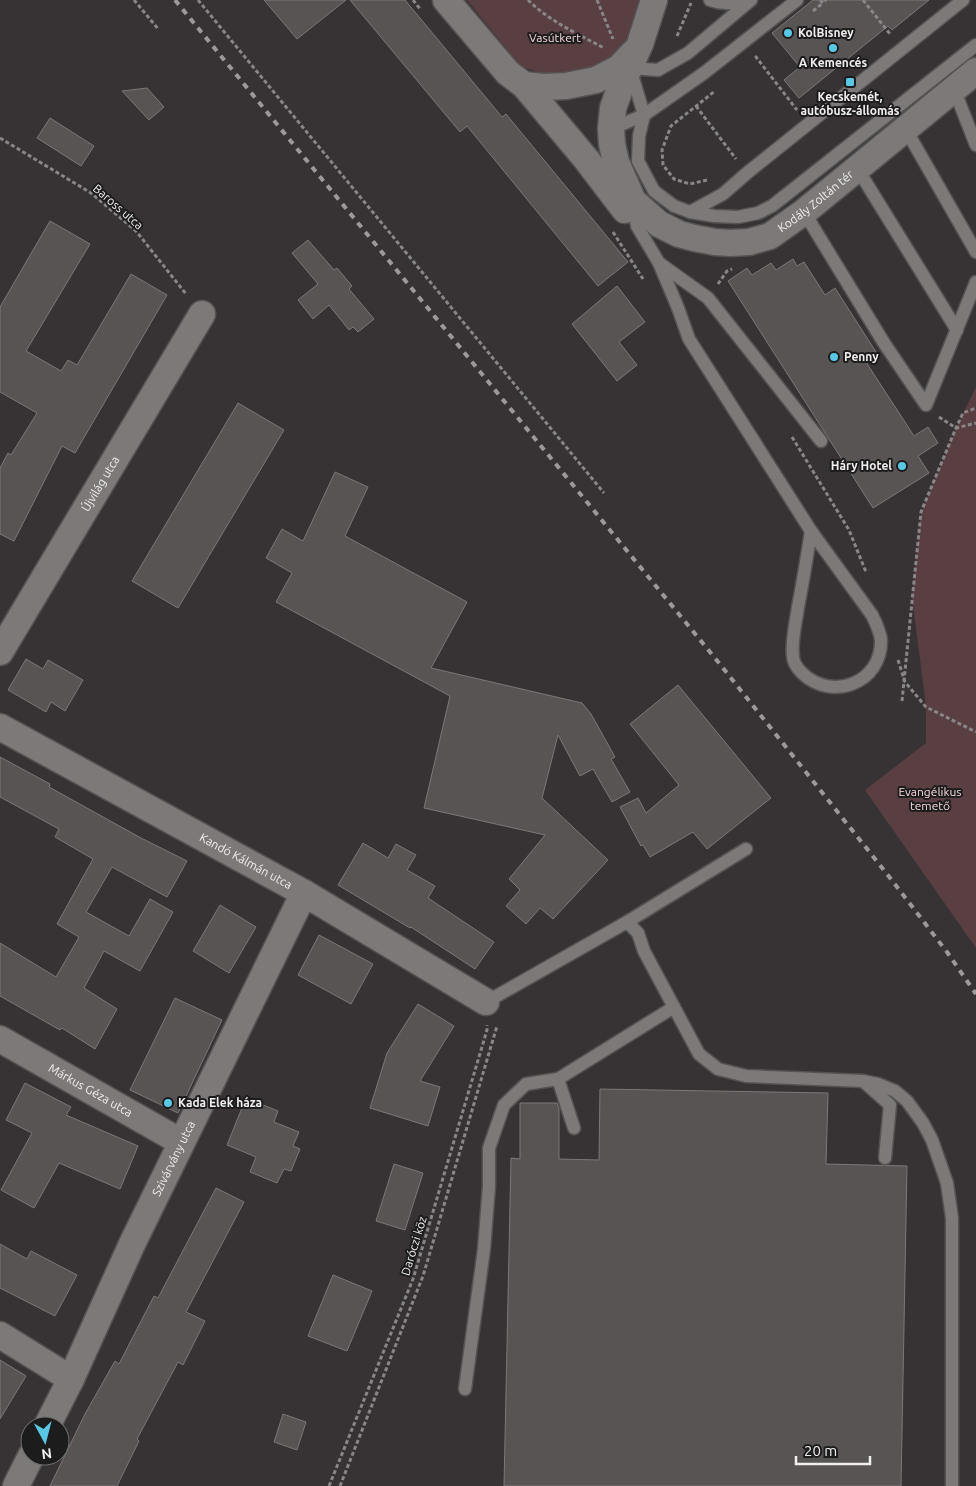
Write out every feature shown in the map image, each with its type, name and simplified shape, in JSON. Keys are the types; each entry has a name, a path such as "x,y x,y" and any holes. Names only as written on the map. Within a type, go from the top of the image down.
{"street":[{"name":"Kodály Zoltán tér","path":"654,0 640,44 621,60 621,86 613,108 611,129 616,162 659,224 679,234 715,242 749,242 770,236 808,219 910,136 954,89 976,71"},
{"name":"Kodály Zoltán tér","path":"436,7 524,86 586,159 637,226 662,243 669,256"},
{"path":"524,86 566,86 596,80 619,68 640,44"},
{"name":"Kodály Zoltán tér","path":"586,159 636,190 655,230 664,240 669,256"},
{"name":"Kodály Zoltán tér","path":"669,256 704,255 726,257 749,255 772,249 796,238 808,219"},
{"name":"Újvilág utca","path":"0,652 202,314"},
{"name":"Kandó Kálmán utca","path":"0,727 304,893 493,1010"},
{"name":"Szivárvány utca","path":"52,1416 72,1379 132,1244 181,1142 304,893"},
{"name":"Márkus Géza utca","path":"0,1039 181,1142"},
{"path":"0,1335 72,1379"},
{"path":"16,1486 26,1466"}],"lane":[{"path":"710,0 738,3 745,0"},
{"path":"621,60 658,70 688,53 751,0"},
{"path":"611,129 644,115 704,73 797,0"},
{"path":"690,212 723,194 963,0"},
{"path":"636,190 690,212 714,216 738,216 758,213 772,206 976,45"},
{"path":"621,60 644,115 639,136 636,190 637,226"},
{"path":"954,89 976,145"},
{"path":"910,136 976,252"},
{"path":"862,175 957,330"},
{"path":"808,219 884,344 926,405 976,282"},
{"path":"669,256 708,298 821,441"},
{"path":"669,256 678,308 689,339 811,531 872,615 878,627 881,639 880,652 875,664 857,682 845,687 832,688 819,685 798,669 793,658 795,625 811,531"},
{"path":"493,1010 627,922 746,849"},
{"path":"627,922 638,933 644,951 699,1054 718,1069 746,1076 862,1080 878,1084 895,1091 907,1102 923,1123 932,1140 948,1183 952,1218 952,1486"},
{"path":"464,1390 484,1249 489,1186 489,1148 504,1105 526,1084 558,1079 674,1007"},
{"path":"558,1079 574,1128"},
{"path":"862,1080 890,1105 885,1158"}],"path":[{"path":"134,0 159,30"},
{"path":"198,0 604,493"},
{"path":"413,0 436,7"},
{"path":"528,0 538,9 621,60"},
{"path":"597,0 613,40"},
{"path":"863,0 892,37"},
{"path":"808,15 823,1"},
{"path":"750,62 764,51"},
{"path":"756,57 798,111"},
{"path":"713,178 690,184 674,179 663,165 662,150 671,126 717,89"},
{"path":"696,106 737,159 731,164"},
{"name":"Baross utca","path":"0,138 91,193 136,231 202,314"},
{"path":"609,226 644,280"},
{"path":"708,298 727,272 735,268"},
{"path":"902,701 922,512 963,413 976,408"},
{"path":"956,428 976,423"},
{"path":"788,431 849,530 869,580"},
{"path":"897,656 905,682 926,706 976,732"},
{"name":"Daróczi köz","path":"329,1486 413,1278 493,1010"},
{"name":"Daróczi köz","path":"340,1486 423,1276 493,1010"}],"green space":[{"name":"Vasútkert","path":"467,0 643,0 637,28 620,56 586,70 555,77 521,67"},
{"name":"Evangélikus temető","path":"976,387 976,948 865,790 926,743 926,706 912,597 921,512 956,428"}],"building":[{"path":"264,0 346,0 297,39"},
{"path":"350,0 405,0 502,117 506,114 628,262 598,286 467,126 460,132"},
{"path":"813,0 929,0 892,30 888,26 799,98 784,80 800,67 772,33"},
{"path":"147,88 164,107 149,120 122,91"},
{"path":"50,118 94,146 81,166 37,138"},
{"path":"50,221 90,244 26,351 61,371 68,360 77,365 131,274 167,295 75,453 62,446 14,541 0,534 0,468 8,453 11,455 37,413 0,392 0,307"},
{"path":"308,240 334,270 337,268 352,286 349,289 374,319 358,332 353,327 349,330 329,305 313,319 298,300 318,284 292,253"},
{"path":"793,259 797,266 804,262 825,295 835,288 876,352 864,359 914,436 928,427 938,443 918,456 929,473 873,508 728,281 747,268 752,275 771,263 776,270"},
{"path":"617,286 645,322 619,342 637,365 617,381 572,324"},
{"path":"238,403 284,430 178,608 132,581"},
{"path":"335,472 368,487 345,536 467,602 431,668 582,703 591,714 615,757 611,759 630,792 612,802 593,769 580,776 558,735 542,798 608,860 553,919 540,908 526,924 506,906 520,890 509,879 545,835 424,808 450,696 276,602 292,573 266,558 282,529 303,541"},
{"path":"26,659 43,669 48,660 83,680 65,711 51,702 46,712 8,690"},
{"path":"678,685 771,798 707,849 693,832 650,857 643,845 641,846 620,807 638,798 646,813 679,785 630,724"},
{"path":"0,757 50,784 49,787 187,861 167,897 112,867 86,912 129,936 150,899 173,912 140,971 104,951 84,988 117,1009 95,1049 62,1028 60,1030 0,996 0,943 56,977 79,937 57,924 93,859 55,837 59,829 0,797"},
{"path":"363,843 388,858 396,844 416,855 407,870 435,886 428,898 494,942 475,969 411,927 338,885"},
{"path":"220,905 256,927 229,973 193,951"},
{"path":"319,935 373,964 351,1004 298,975"},
{"path":"175,998 222,1020 178,1113 130,1090"},
{"path":"418,1004 454,1026 420,1081 440,1087 428,1126 370,1108 387,1053"},
{"path":"25,1083 71,1107 66,1115 138,1146 120,1189 59,1163 34,1208 1,1190 32,1133 6,1120"},
{"path":"600,1089 828,1093 826,1164 907,1166 901,1486 504,1486 511,1158 520,1159 520,1103 557,1103 559,1108 559,1159 599,1160"},
{"path":"246,1098 278,1111 274,1122 299,1132 293,1146 300,1149 291,1171 284,1169 277,1183 250,1172 256,1157 227,1145"},
{"path":"394,1164 423,1173 405,1230 376,1221"},
{"path":"216,1188 244,1202 186,1312 205,1321 183,1365 178,1362 137,1439 139,1441 117,1486 50,1486 60,1466 70,1466 70,1445 85,1414 115,1361 119,1364 154,1296 158,1298"},
{"path":"0,1244 27,1259 31,1251 77,1275 55,1316 0,1288"},
{"path":"333,1275 372,1291 347,1351 308,1336"},
{"path":"0,1360 26,1376 0,1419"},
{"path":"283,1414 306,1422 297,1450 274,1442"}],"railway":[{"path":"175,0 719,663 887,874 947,952 976,994"}],"place":[{"name":"KolBisney","path":"788,33"},
{"name":"A Kemencés","path":"833,48"},
{"name":"Kecskemét, autóbusz-állomás","path":"850,82"},
{"name":"Penny","path":"834,357"},
{"name":"Háry Hotel","path":"902,466"},
{"name":"Kada Elek háza","path":"168,1103"}]}
